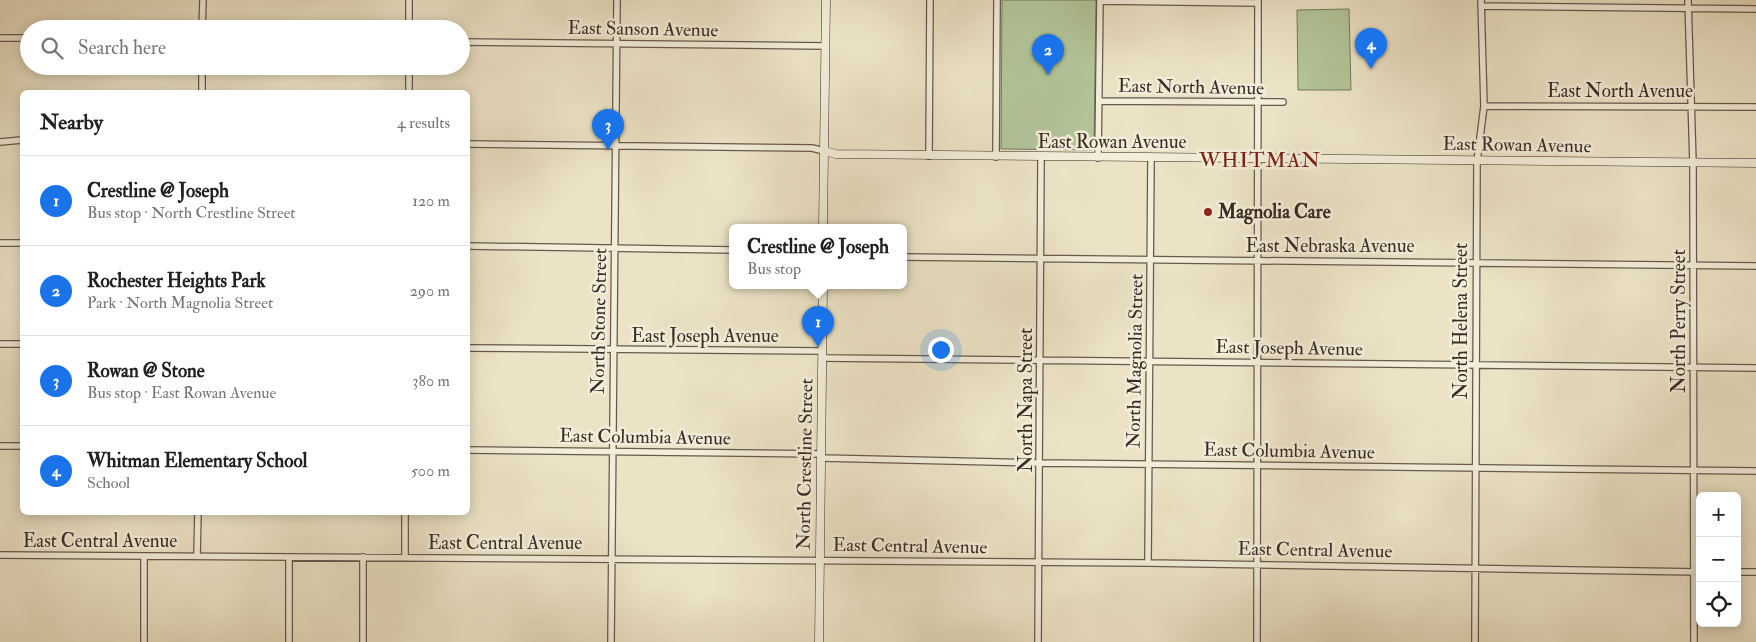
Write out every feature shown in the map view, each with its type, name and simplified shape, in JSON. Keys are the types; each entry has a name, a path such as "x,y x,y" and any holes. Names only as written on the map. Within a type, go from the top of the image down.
{"street":[{"path":"202,20 203,0"},
{"path":"409,0 409,20"},
{"name":"North Stone Street","path":"611,642 617,0"},
{"path":"823,224 826,0"},
{"path":"929,156 930,0"},
{"path":"996,157 997,0"},
{"name":"North Perry Street","path":"1688,0 1694,163 1694,471 1696,538"},
{"path":"1098,158 1100,1 1258,2 1259,465 1257,642"},
{"path":"1481,3 1756,9"},
{"name":"North Helena Street","path":"1475,642 1477,161 1484,106 1481,3"},
{"path":"0,38 20,38"},
{"name":"East Sanson Avenue","path":"470,42 825,46"},
{"path":"202,75 202,90"},
{"path":"409,75 409,90"},
{"name":"East North Avenue","path":"1099,100 1283,102"},
{"name":"East North Avenue","path":"1484,106 1756,107"},
{"path":"0,142 20,140"},
{"name":"East Rowan Avenue","path":"470,144 812,148 836,154 996,157 1756,163"},
{"name":"North Napa Street","path":"1038,642 1042,258 1040,157"},
{"name":"North Magnolia Street","path":"1148,563 1151,158"},
{"path":"0,243 20,243"},
{"path":"470,246 729,250"},
{"name":"East Nebraska Avenue","path":"907,257 1756,266"},
{"name":"North Crestline Street","path":"820,642 823,289"},
{"path":"0,344 20,344"},
{"name":"East Joseph Avenue","path":"470,348 1041,360 1756,368"},
{"path":"0,446 20,446"},
{"name":"East Columbia Avenue","path":"470,450 821,456 1040,463 1756,471"},
{"path":"198,515 198,556"},
{"path":"405,557 406,515"},
{"name":"East Central Avenue","path":"0,555 1257,564 1696,572"},
{"path":"144,556 144,642"},
{"path":"289,557 289,642"},
{"path":"363,557 363,642"},
{"path":"1741,572 1756,572"},
{"name":"North Perry Street","path":"1694,642 1697,582"}],"green space":[{"path":"1002,0 1096,0 1094,146 1092,150 1001,149"},
{"path":"1349,9 1351,90 1298,90 1297,10"}],"place":[{"name":"Whitman Elementary School","path":"1371,69"},
{"name":"Rochester Heights Park","path":"1048,75"},
{"name":"Rowan @ Stone","path":"608,150"},
{"name":"Magnolia Care","path":"1208,212"},
{"name":"Crestline @ Joseph","path":"818,347"}],"district":[{"name":"WHITMAN","path":"1260,160"}]}
